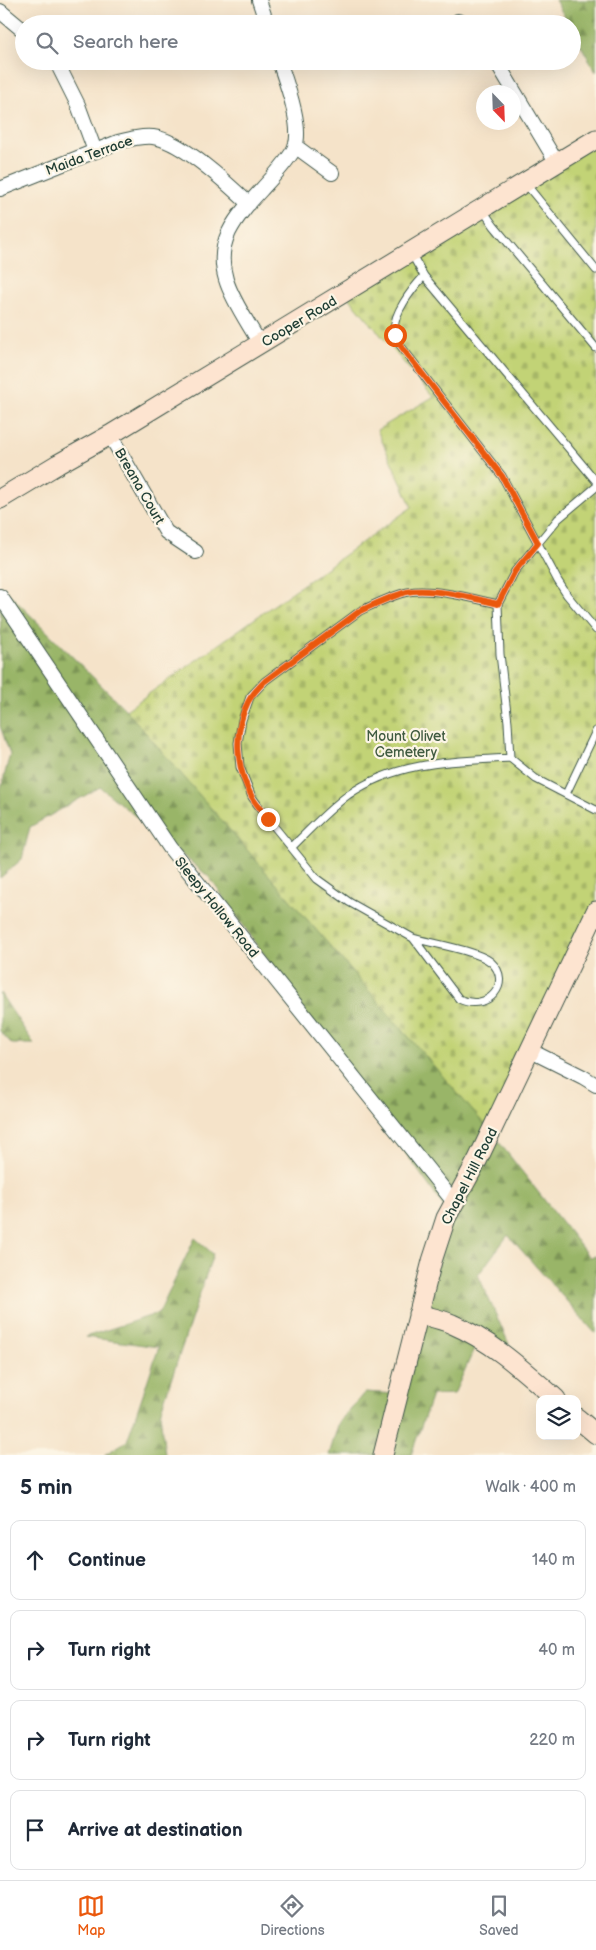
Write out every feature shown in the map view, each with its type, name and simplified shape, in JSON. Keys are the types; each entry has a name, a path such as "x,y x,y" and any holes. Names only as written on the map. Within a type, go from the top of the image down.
{"street":[{"path":"259,0 264,15"},
{"path":"0,12 15,24"},
{"path":"60,70 78,105 95,151"},
{"path":"260,344 231,294 223,267 223,253 229,232 295,146 296,119 282,70"},
{"path":"501,70 557,163"},
{"name":"Maida Terrace","path":"0,189 118,142 138,138 153,138 167,141 184,149 249,204"},
{"name":"Cooper Road","path":"0,499 110,435 596,139"},
{"path":"295,146 332,173"},
{"name":"Breana Court","path":"110,435 166,532 196,552"},
{"name":"Sleepy Hollow Road","path":"0,596 170,848 454,1202"},
{"name":"Chapel Hill Road","path":"383,1455 432,1261 446,1218 478,1159 531,1051 596,910"},
{"path":"531,1051 583,1077 596,1086"},
{"path":"418,1314 451,1323 485,1341 516,1364 551,1395"},
{"path":"581,1421 596,1434"}],"lane":[{"path":"525,183 596,270"},
{"path":"482,209 494,226 596,348"},
{"path":"411,252 424,276 596,482"},
{"path":"424,276 413,288 396,318 395,335 400,345 502,476 567,594 596,630"},
{"path":"510,758 500,654 498,604 515,571 558,519 596,487"},
{"path":"413,938 459,999 476,1004 490,998 499,987 495,968 484,958 413,938 355,906 317,879 252,797 240,766 238,743 242,720 247,703 265,681 360,611 378,602 407,592 417,591 462,596 498,604"},
{"path":"566,794 596,731"},
{"path":"292,847 347,796 387,774 422,764 510,758 536,779 596,810"}],"green space":[{"path":"555,0 596,0 596,72 581,46 581,15 564,15"},
{"name":"Mount Olivet Cemetery","path":"596,142 596,923 491,1132 126,710 412,507 377,430 433,397 346,294"},
{"path":"1,586 126,710 491,1132 589,1257 596,1256 596,1334 508,1235 478,1275 509,1344 477,1343 454,1394 432,1395 411,1455 329,1455 339,1422 365,1392 395,1394 452,1218 209,877 100,787 30,827 22,859 0,878 0,792 10,754 0,726"},
{"path":"0,993 34,1044 12,1044 0,1031"},
{"path":"195,1238 213,1254 160,1413 165,1455 104,1455 127,1441 159,1347 85,1337 159,1313"}],"route":[{"path":"268,819 252,797 240,766 238,752 242,720 247,703 256,690 265,681 360,611 378,602 407,592 417,591 498,604 515,571 538,543 502,476 400,345 395,335"}]}
